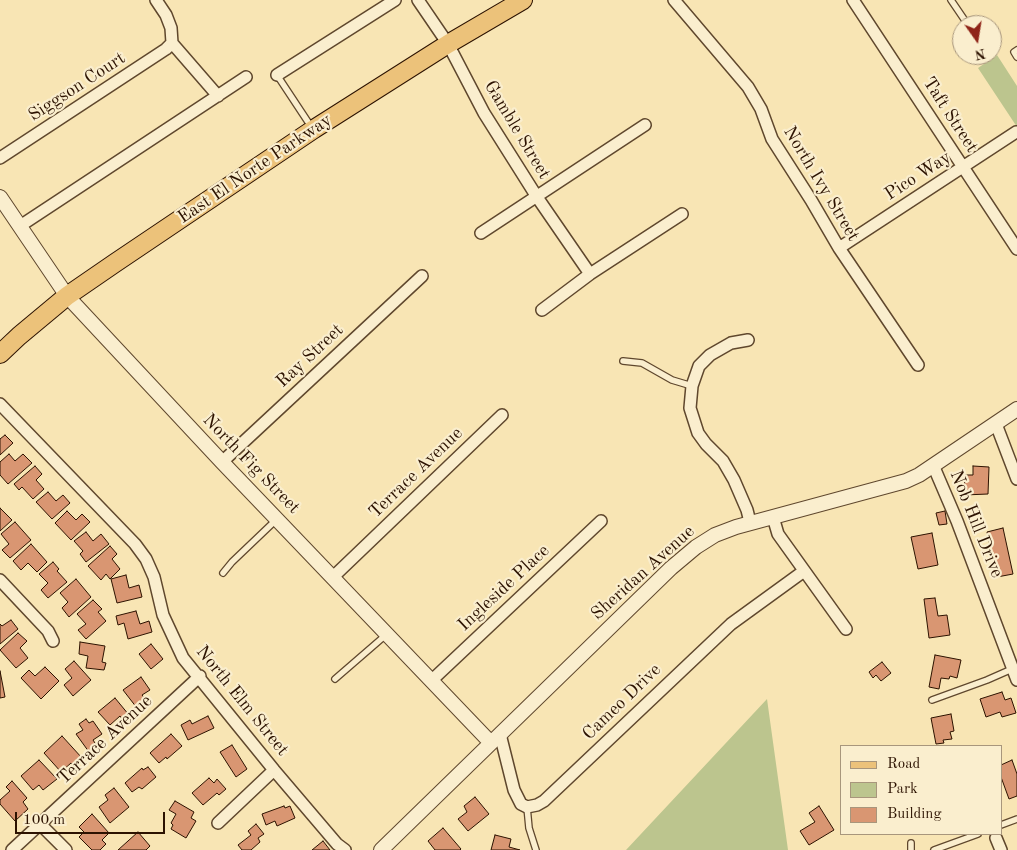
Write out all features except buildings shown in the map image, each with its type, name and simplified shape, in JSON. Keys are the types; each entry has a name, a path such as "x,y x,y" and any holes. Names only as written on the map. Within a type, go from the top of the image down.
{"main road":[{"name":"East El Norte Parkway","path":"0,354 67,296 313,129 448,44 523,0"}],"street":[{"path":"156,0 166,15 171,28 172,43 218,96"},
{"path":"277,75 395,0"},
{"name":"Gamble Street","path":"418,0 448,44 484,113 537,197 590,274"},
{"name":"North Ivy Street","path":"674,0 748,87 761,109 772,139 839,248 918,365"},
{"name":"Taft Street","path":"853,0 1017,250"},
{"name":"Siggson Court","path":"0,158 166,50 172,43"},
{"path":"20,226 246,77"},
{"path":"481,233 645,124"},
{"name":"Pico Way","path":"839,248 1016,132"},
{"name":"North Fig Street","path":"0,197 67,296 431,681 496,738"},
{"path":"542,310 590,274 682,214"},
{"name":"Ray Street","path":"222,462 422,276"},
{"path":"748,340 731,343 710,355 699,366 692,386 690,408 698,433 723,461 734,480 750,522"},
{"name":"North Elm Street","path":"0,404 135,544 146,559 154,577 163,615 184,658 274,770 337,844 345,850"},
{"name":"Sheridan Avenue","path":"381,850 685,555 715,535 750,522 894,485 912,478 1017,409"},
{"name":"Terrace Avenue","path":"333,577 502,415"},
{"path":"996,424 1017,479"},
{"name":"Nob Hill Drive","path":"933,465 957,521 1017,680"},
{"path":"773,517 778,534 846,629"},
{"name":"Ingleside Place","path":"431,681 602,521"},
{"name":"Cameo Drive","path":"526,807 537,805 544,801 731,624 804,571"},
{"path":"0,580 48,631 53,642"},
{"name":"Terrace Avenue","path":"12,850 200,676"},
{"path":"496,738 514,790 521,804 526,807"},
{"path":"218,823 274,770"},
{"path":"40,824 66,850"},
{"path":"996,838 1001,850"}],"lane":[{"path":"951,0 961,15"},
{"path":"1017,50 1014,52 1017,57"},
{"path":"277,75 313,129"},
{"path":"624,361 642,363 672,380 692,386"},
{"path":"223,573 277,519"},
{"path":"335,679 387,634"},
{"path":"932,700 1012,668"},
{"path":"526,807 536,850"},
{"path":"1002,825 1017,819"},
{"path":"934,850 975,835"}],"green space":[{"path":"1002,63 1017,86 1017,127 978,68 982,65 1002,65"},
{"path":"767,699 788,850 626,850"}]}
